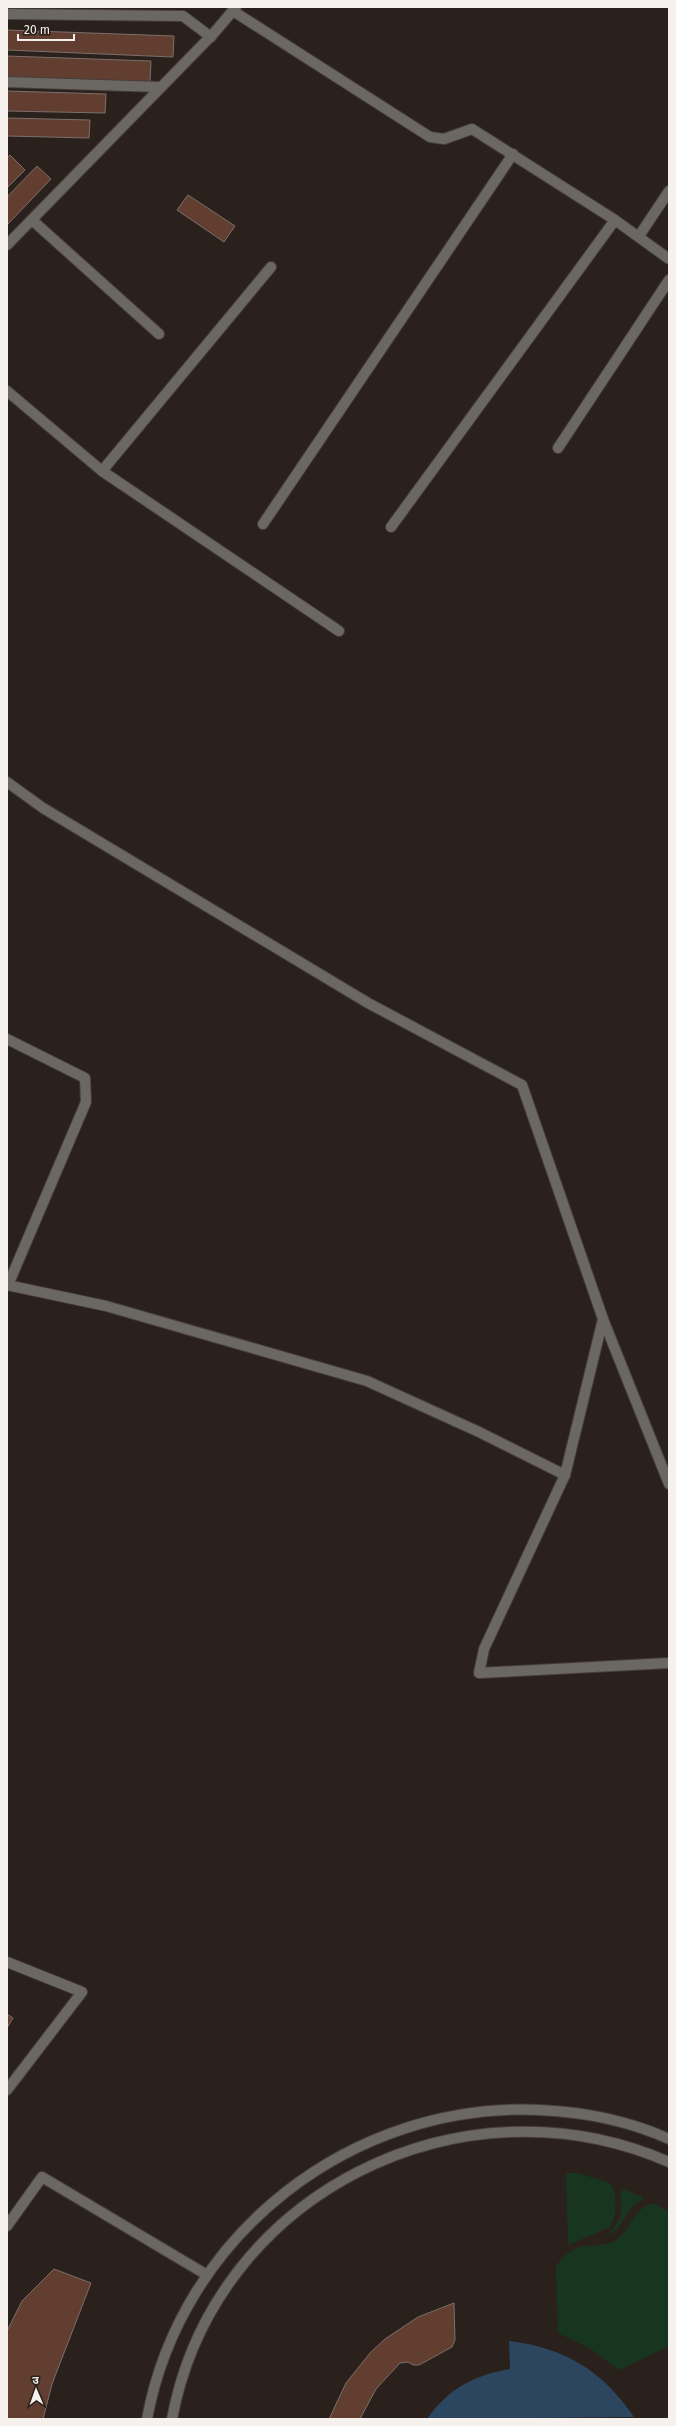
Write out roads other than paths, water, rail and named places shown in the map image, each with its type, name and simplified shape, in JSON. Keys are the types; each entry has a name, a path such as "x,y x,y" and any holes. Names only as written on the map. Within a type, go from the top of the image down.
{"street":[{"path":"7,245 211,37 235,9 430,137 444,139 472,130 615,220 669,258"},
{"path":"7,14 183,16 211,37"},
{"path":"7,82 162,87"},
{"path":"263,524 512,154"},
{"path":"639,236 669,191"},
{"path":"32,220 159,334"},
{"path":"391,527 615,220"},
{"path":"102,471 271,267"},
{"path":"558,448 669,280"},
{"path":"7,391 102,471 339,631"},
{"path":"7,782 43,808 368,1003 522,1085 603,1319 669,1484"},
{"path":"7,1039 85,1078 86,1102 7,1285 106,1306 367,1381 479,1432 565,1475"},
{"path":"603,1319 565,1475 484,1649 479,1673 669,1663"},
{"path":"7,1962 82,1992 7,2090"},
{"path":"147,2419 166,2351 185,2312 207,2275 248,2225 280,2196 308,2174 358,2146 412,2125 468,2113 518,2110 554,2111 611,2120 669,2139"},
{"path":"172,2419 179,2389 196,2344 231,2282 261,2245 283,2223 314,2198 355,2173 421,2145 468,2135 516,2131 563,2133 595,2138 634,2148 669,2162"},
{"path":"7,2226 42,2177 207,2275"}],"water":[{"path":"509,2341 548,2349 580,2364 609,2386 634,2417 427,2419 444,2399 463,2385 485,2375 510,2369"}]}
